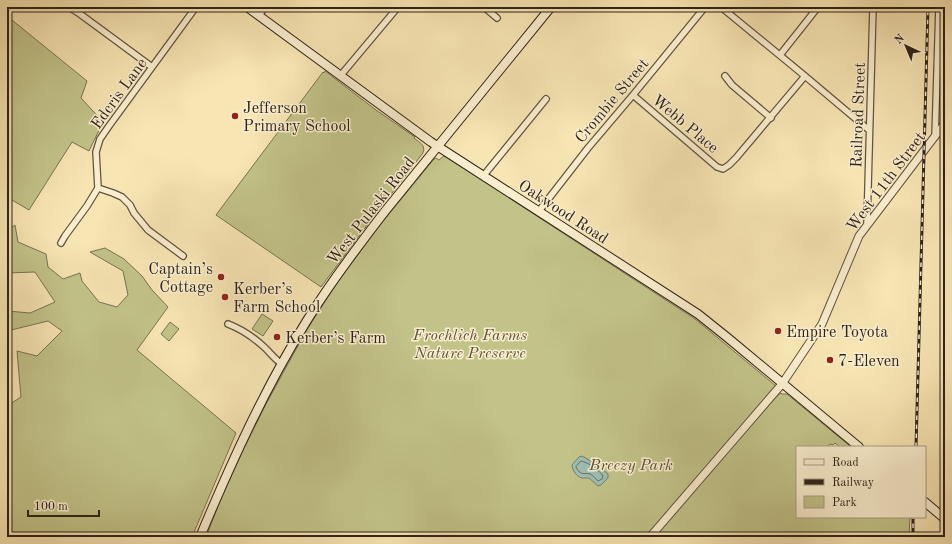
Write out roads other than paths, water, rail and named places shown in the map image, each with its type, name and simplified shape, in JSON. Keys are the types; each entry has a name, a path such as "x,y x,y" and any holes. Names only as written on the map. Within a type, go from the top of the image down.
{"main road":[{"name":"Oakwood Road","path":"248,7 412,129 698,314 858,446"},
{"name":"West Pulaski Road","path":"200,537 235,456 265,394 319,302 362,241 551,7"},
{"path":"926,503 945,519"}],"street":[{"path":"68,7 80,14 152,67"},
{"name":"Edcris Lane","path":"98,188 96,152 100,139 196,7"},
{"path":"259,16 266,7"},
{"path":"341,75 398,7"},
{"path":"484,7 497,18"},
{"name":"Crombie Street","path":"539,211 588,148 705,7"},
{"path":"721,7 869,130"},
{"path":"780,55 818,7"},
{"name":"Railroad Street","path":"867,224 873,7"},
{"path":"935,137 939,7"},
{"path":"725,76 732,85 771,118 805,76"},
{"name":"Webb Place","path":"633,95 717,166 723,169 729,165 771,118"},
{"path":"484,175 546,100"},
{"name":"West 11th Street","path":"650,537 782,384 822,324 859,236 945,123"},
{"path":"61,243 98,188 113,192 122,197 130,205 134,213 148,230 183,256"},
{"path":"228,324 245,332 282,364"}],"water":[{"path":"582,456 596,464 608,474 608,478 601,485 598,486 589,478 582,478 575,473 572,465 579,457"}],"railway":[{"path":"916,446 928,7"},
{"path":"913,518 913,537"}],"place":[{"name":"Jefferson Primary School","path":"235,116"},
{"name":"Captain’s Cottage","path":"221,277"},
{"name":"Kerber’s Farm School","path":"225,297"},
{"name":"Empire Toyota","path":"778,331"},
{"name":"Kerber’s Farm","path":"277,337"},
{"name":"7-Eleven","path":"830,360"}],"park label":[{"name":"Froehlich Farms Nature Preserve","path":"470,343"},
{"name":"Breezy Park","path":"631,464"}]}
